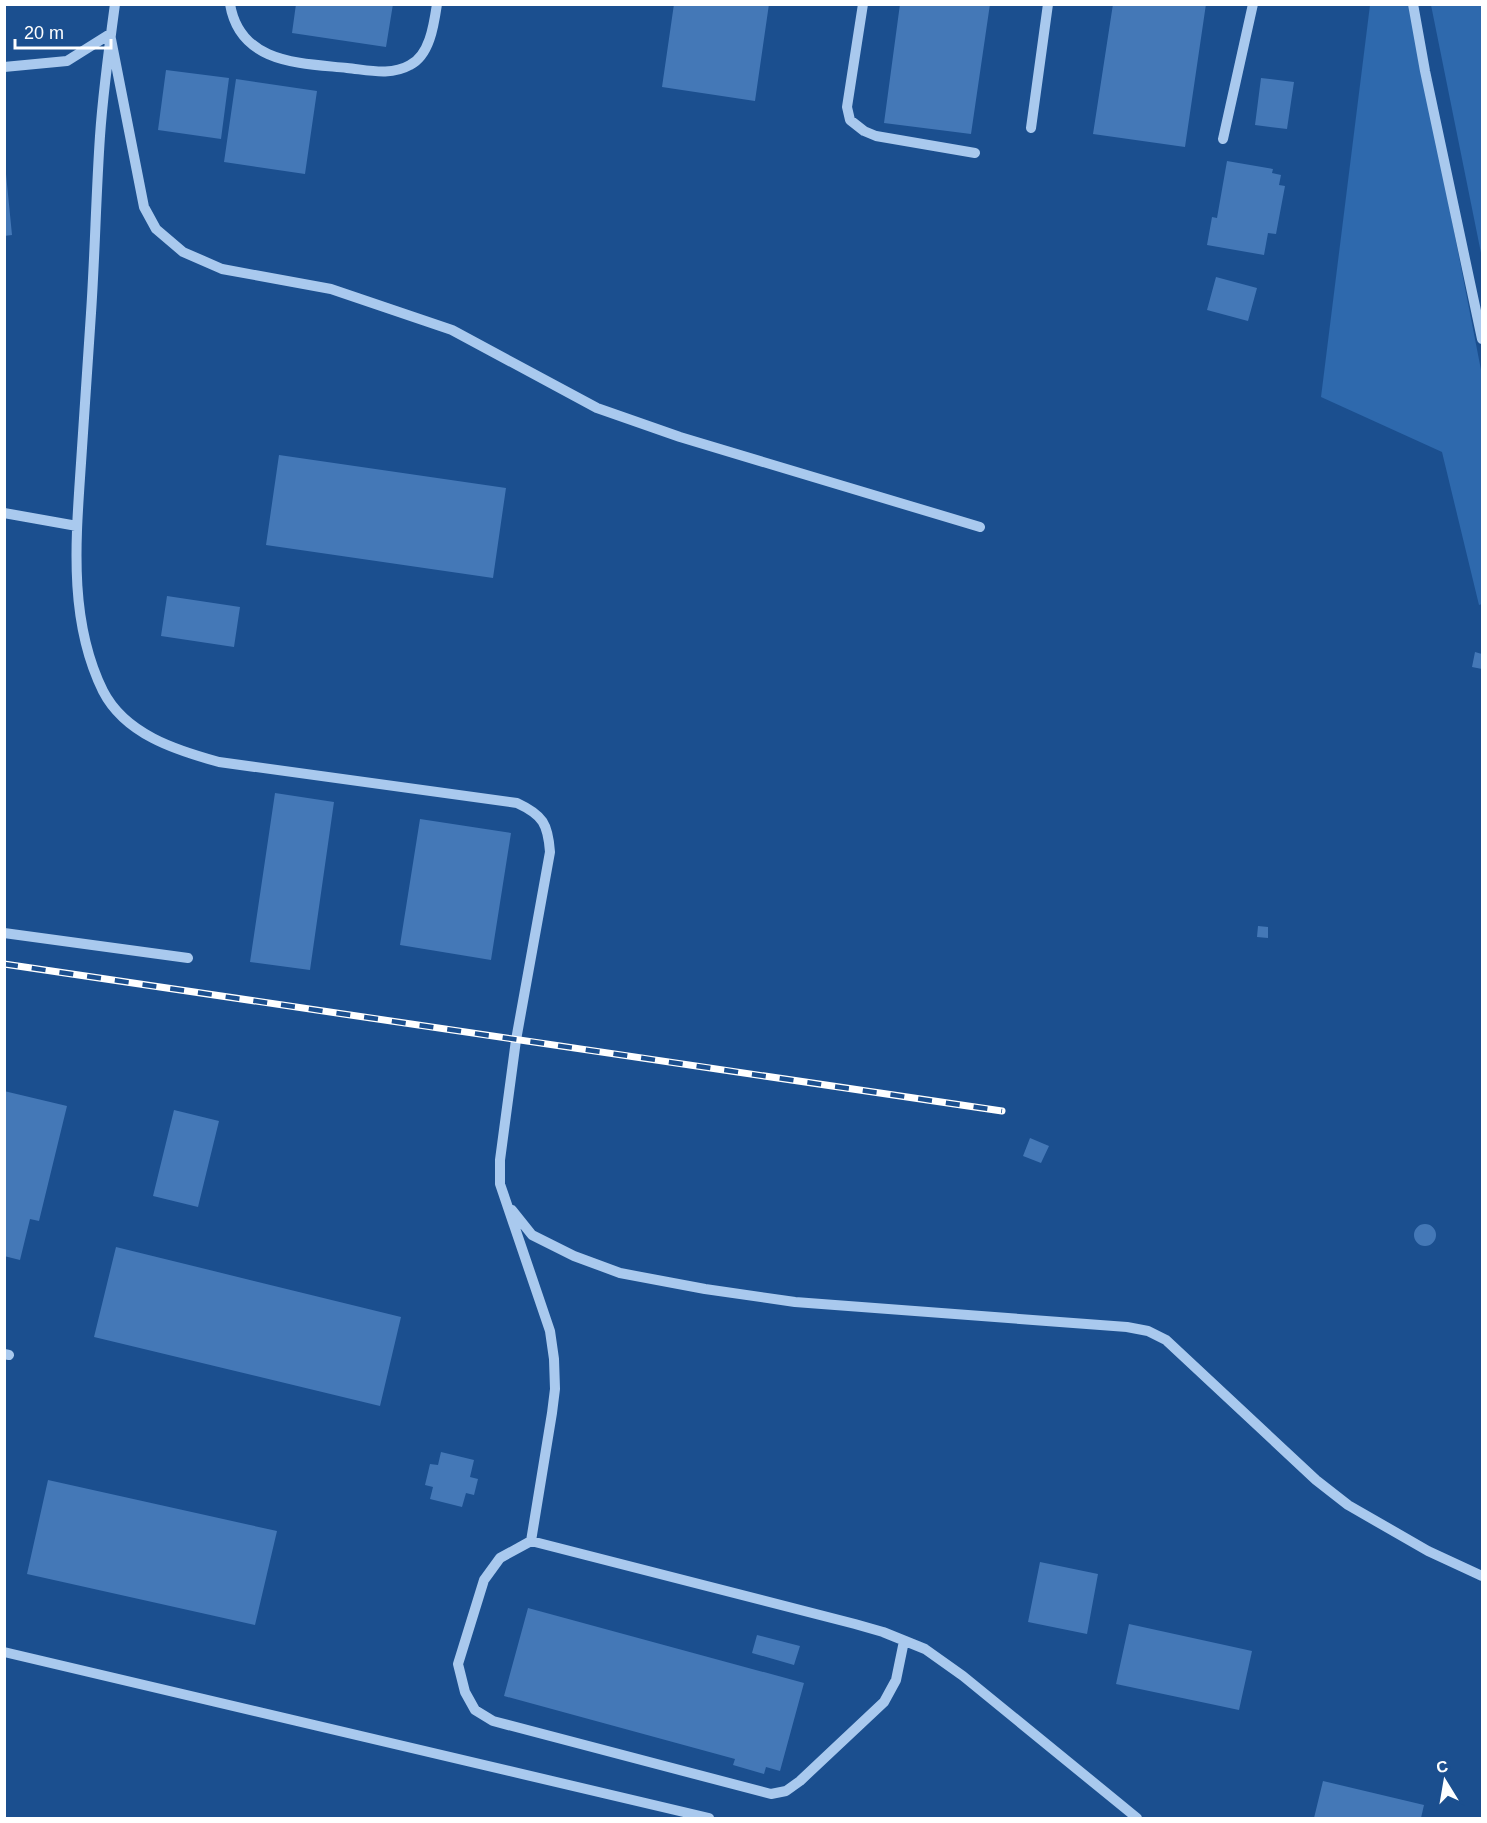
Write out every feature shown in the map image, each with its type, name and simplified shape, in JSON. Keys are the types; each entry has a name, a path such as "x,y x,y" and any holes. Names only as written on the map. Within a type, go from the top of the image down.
{"lane":[{"path":"115,4 100,134 77,526 78,597 82,630 91,662 104,693 125,720 150,737 181,752 219,762 517,803 534,811 543,821 549,836 550,852 516,1040 500,1160 500,1184 550,1331 554,1359 555,1389 552,1413 531,1541"},
{"path":"230,4 232,16 244,38 265,53 287,62 388,72 411,65 424,52 433,27 437,4"},
{"path":"862,4 847,107 850,120 864,131 876,136 975,153"},
{"path":"1031,128 1048,4"},
{"path":"1223,140 1252,4"},
{"path":"1413,4 1482,339"},
{"path":"4,67 67,61 111,34"},
{"path":"111,34 144,207 156,229 183,252 222,269 331,289 452,330 597,408 680,437 980,527"},
{"path":"4,513 77,526"},
{"path":"4,933 188,958"},
{"path":"507,1205 532,1234 574,1256 631,1275 795,1302 1127,1327 1148,1331 1166,1340 1316,1480 1348,1505 1428,1551 1482,1576"},
{"path":"904,1641 896,1680 884,1702 800,1781 786,1791 771,1794 493,1721 475,1710 465,1692 458,1664 484,1580 500,1558 531,1541 855,1624 904,1641 925,1649 963,1676 1137,1818"},
{"path":"4,1652 709,1818"}],"shaded area":[{"path":"1370,5 1410,5 1482,375 1482,604 1479,605 1442,452 1321,397"},
{"path":"1431,5 1482,5 1482,258"}],"building":[{"path":"296,4 393,4 386,47 292,33"},
{"path":"674,4 769,4 755,101 662,87"},
{"path":"900,4 990,4 971,134 884,123"},
{"path":"1113,4 1206,4 1185,147 1093,134"},
{"path":"166,70 229,78 221,139 158,130"},
{"path":"1261,78 1294,82 1287,129 1255,125"},
{"path":"236,79 317,91 305,174 224,162"},
{"path":"1227,161 1273,169 1272,173 1281,175 1279,185 1285,186 1276,234 1268,233 1264,255 1207,245 1212,217 1217,218"},
{"path":"4,174 6,174 12,235 4,236"},
{"path":"1216,277 1257,288 1248,321 1207,310"},
{"path":"279,455 506,488 493,578 266,545"},
{"path":"167,596 240,607 234,647 161,636"},
{"path":"1475,652 1482,654 1482,669 1472,667"},
{"path":"275,793 334,802 310,970 250,962"},
{"path":"420,819 511,833 491,960 400,945"},
{"path":"1258,926 1268,927 1268,938 1257,937"},
{"path":"4,1091 67,1106 39,1221 30,1219 20,1260 4,1256"},
{"path":"174,1110 219,1121 198,1207 153,1196"},
{"path":"1030,1138 1049,1146 1041,1163 1023,1156"},
{"path":"1421,1224 1429,1224 1436,1231 1436,1239 1429,1246 1421,1246 1414,1239 1414,1231"},
{"path":"116,1247 401,1317 380,1406 94,1337"},
{"path":"441,1452 474,1460 470,1477 478,1479 474,1495 466,1493 462,1507 430,1499 433,1487 425,1485 430,1464 438,1465"},
{"path":"48,1480 277,1531 255,1625 27,1574"},
{"path":"1040,1562 1098,1574 1087,1634 1028,1622"},
{"path":"528,1608 804,1683 780,1771 766,1767 764,1774 733,1765 735,1759 504,1696"},
{"path":"1129,1624 1252,1651 1239,1710 1116,1684"},
{"path":"757,1635 800,1646 794,1665 752,1653"},
{"path":"1323,1781 1424,1805 1421,1818 1314,1818"}],"railway":[{"path":"4,964 1002,1111"}]}
